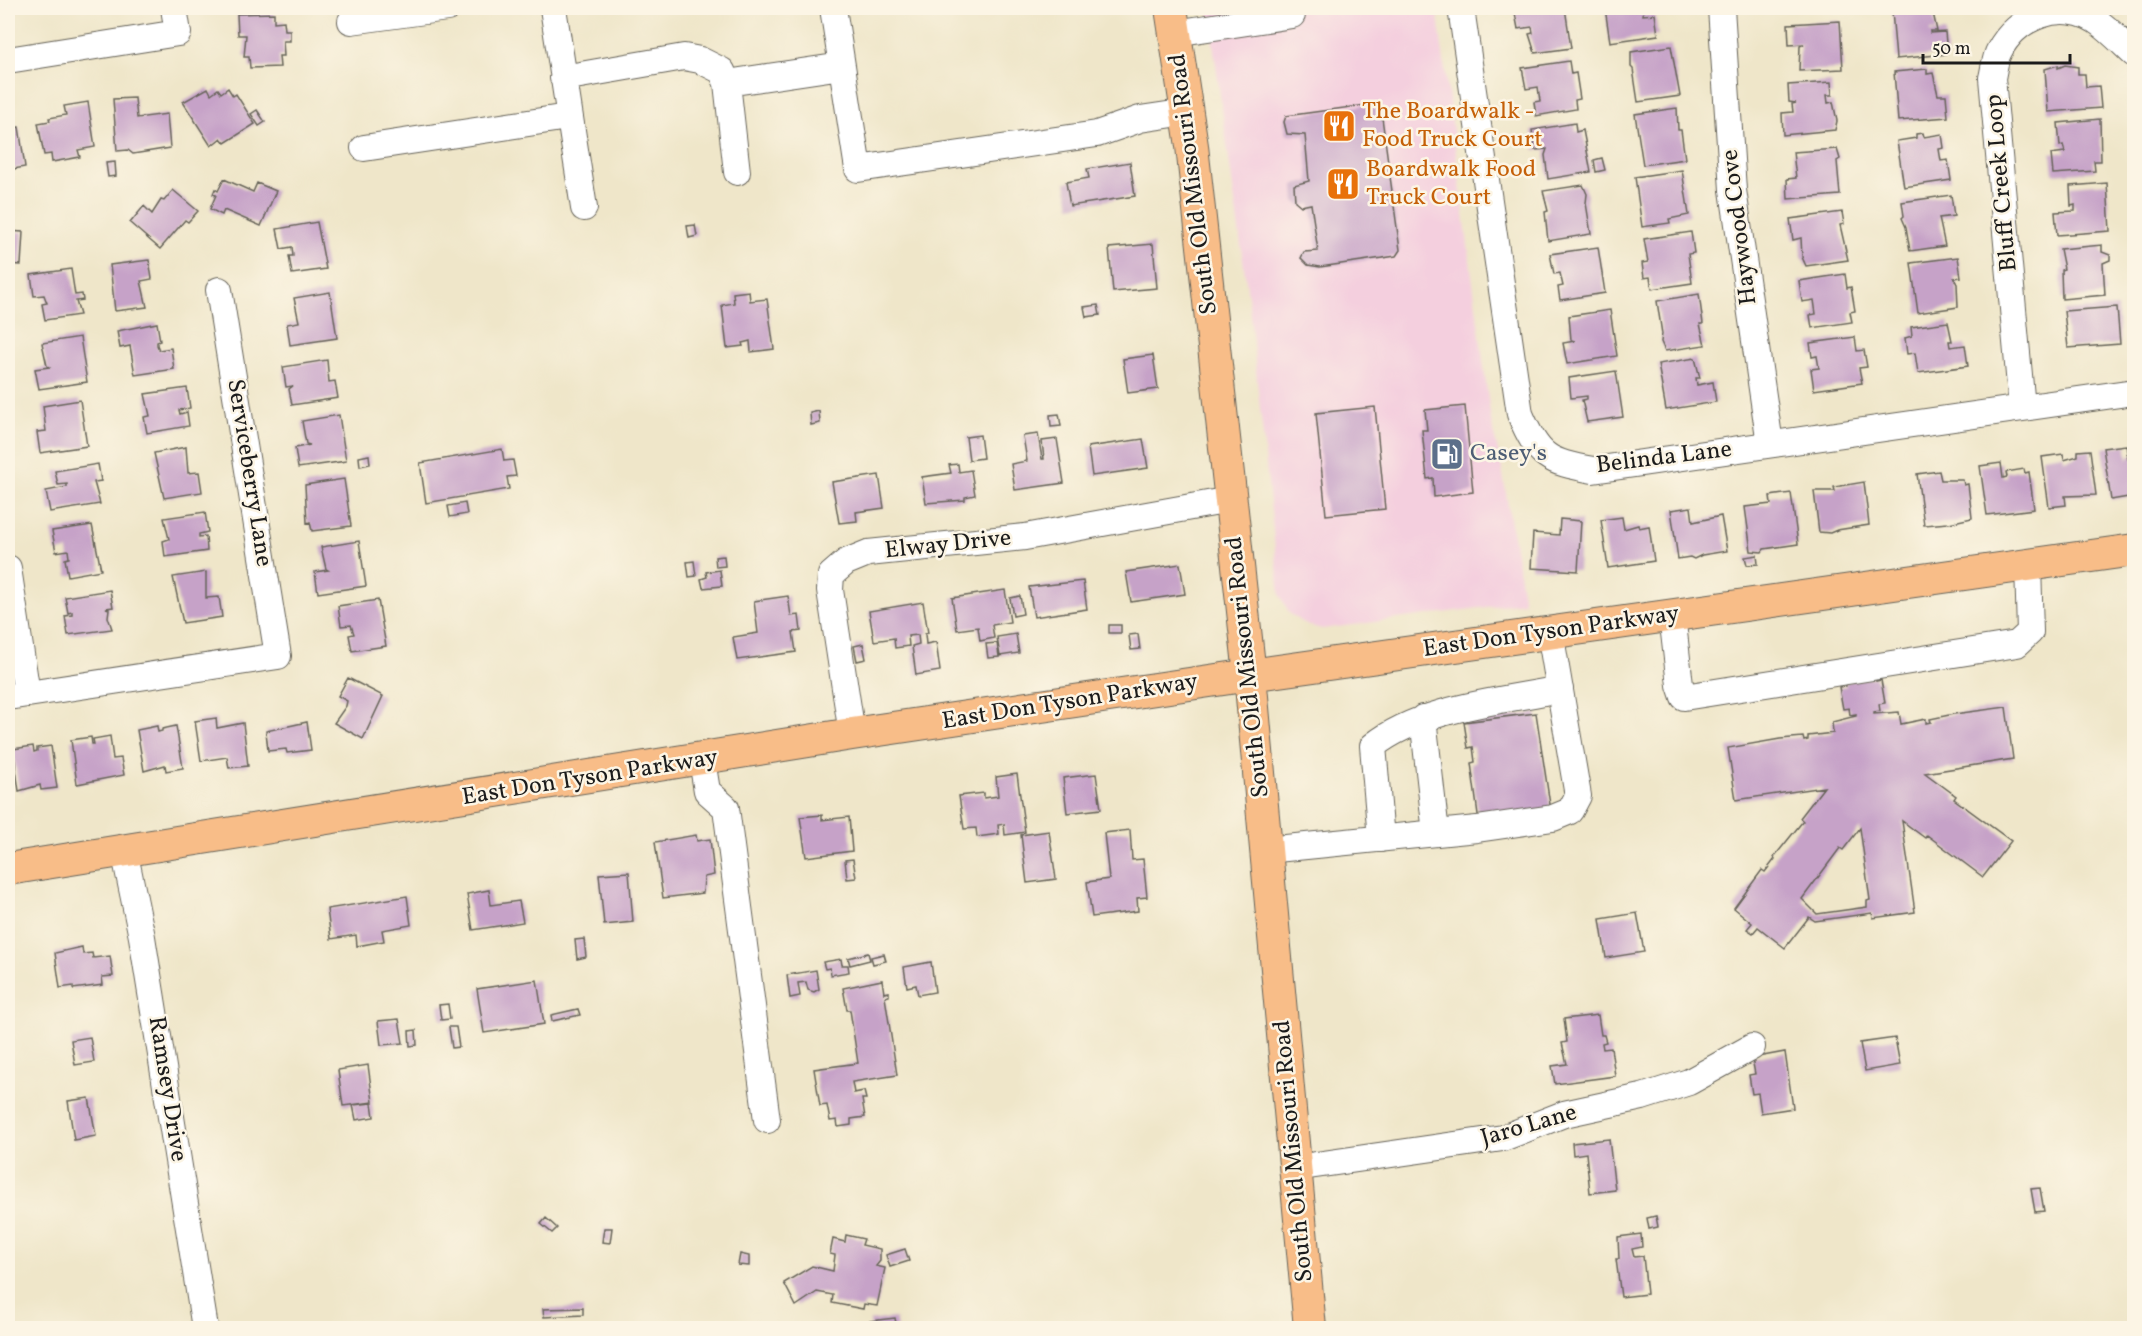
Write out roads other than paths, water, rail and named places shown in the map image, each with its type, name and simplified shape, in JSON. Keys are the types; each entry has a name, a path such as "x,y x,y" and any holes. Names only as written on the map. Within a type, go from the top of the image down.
{"main road":[{"name":"South Old Missouri Road","path":"1173,20 1187,112 1250,675 1310,1329"},
{"name":"East Don Tyson Parkway","path":"8,869 702,760 852,734 1250,675 2134,550"}],"street":[{"path":"8,60 178,33 174,8"},
{"path":"351,21 447,8"},
{"path":"553,8 568,117 584,208"},
{"path":"833,8 858,169 1097,135 1140,119 1187,112"},
{"path":"1173,20 1292,15 1291,8"},
{"name":"Belinda Lane","path":"1461,8 1520,414 1531,440 1547,458 1568,466 1593,470 2134,392"},
{"name":"Haywood Cove","path":"1721,8 1734,199 1770,444"},
{"name":"Bluff Creek Loop","path":"2022,408 1992,78 1999,51 2014,31 2038,10 2070,11 2095,20 2134,54"},
{"path":"563,78 684,57 700,60 722,71 727,83 737,172"},
{"path":"727,83 842,66"},
{"path":"364,148 568,117"},
{"name":"Serviceberry Lane","path":"17,696 278,656 219,290"},
{"name":"Elway Drive","path":"852,734 830,590 831,575 846,562 868,553 1025,537 1230,500"},
{"path":"1672,615 1680,685 1684,697 2017,644 2030,632 2028,565"},
{"path":"8,568 17,696"},
{"path":"1266,850 1436,833 1553,818 1570,811 1578,796 1550,632"},
{"path":"1381,839 1373,746 1391,731 1423,718 1560,689"},
{"path":"1423,718 1436,833"},
{"path":"702,760 707,790 726,808 767,1119"},
{"name":"Ramsey Drive","path":"124,850 142,937 205,1329"},
{"name":"Jaro Lane","path":"1295,1168 1503,1137 1564,1114 1642,1097 1689,1082 1752,1047"}],"place":[{"name":"The Boardwalk - Food Truck Court","path":"1339,126"},
{"name":"Boardwalk Food Truck Court","path":"1343,184"},
{"name":"Casey's","path":"1447,454"}]}
